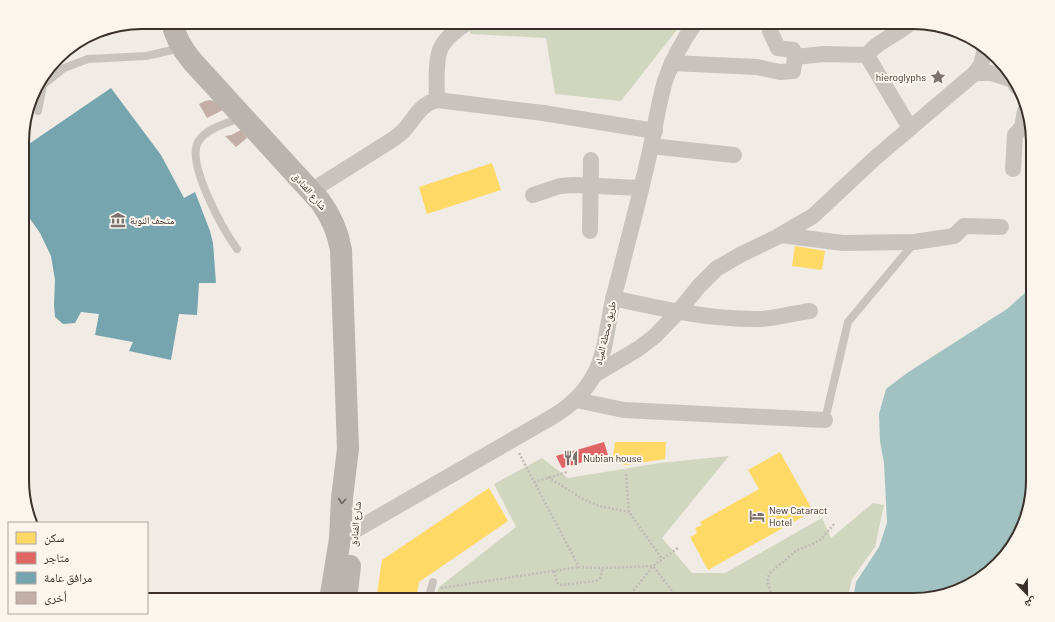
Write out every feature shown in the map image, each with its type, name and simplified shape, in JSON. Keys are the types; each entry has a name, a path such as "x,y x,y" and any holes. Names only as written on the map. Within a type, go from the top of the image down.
{"street":[{"name":"شارع الفنادق","path":"173,29 182,48 192,61 311,191 328,212 339,237 341,250 348,449 355,469 358,501 347,535 332,593"},
{"path":"437,100 437,68 439,52 454,31 457,29"},
{"name":"طريق محطة المياه","path":"347,535 565,410 586,388 594,375 604,347 613,298 653,139 665,81 672,63 692,29"},
{"path":"672,63 757,67 780,72 793,71 795,56 793,50 778,48 770,29"},
{"path":"868,55 873,49 903,29"},
{"path":"795,56 824,54 868,55"},
{"path":"594,375 638,349 655,336 716,269 740,255 781,235 813,216 874,159 975,73 982,65 984,54"},
{"path":"868,55 910,128"},
{"path":"975,73 991,72 1006,77"},
{"path":"311,191 395,138 404,130 423,106 437,100 543,114 653,139 734,155"},
{"path":"1013,169 1015,135 1022,127 1024,118"},
{"path":"590,160 590,231"},
{"path":"533,195 560,186 641,188"},
{"path":"781,235 843,243 914,242 954,236 964,226 1001,227"},
{"path":"613,298 679,311 723,317 763,319 810,310"},
{"path":"576,400 624,410 825,420"},
{"name":"شارع الفنادق","path":"346,593 347,535"}],"lane":[{"path":"45,83 64,68 88,59 146,56 182,48"},
{"path":"38,111 42,89"},
{"path":"237,249 226,235 205,189 196,161 197,143 205,133 244,117"},
{"path":"825,420 848,322 914,242"},
{"path":"429,593 433,582"}],"path":[{"path":"513,440 579,567"},
{"path":"534,482 567,472"},
{"path":"626,474 629,512 662,559"},
{"path":"548,477 598,506 629,512"},
{"path":"771,593 768,577 772,572 797,550 813,544 821,539 835,523"},
{"path":"632,593 653,566 678,548"},
{"path":"430,590 579,567 603,568 653,566"},
{"path":"653,566 674,593"},
{"path":"554,571 556,583 561,586 596,581 600,578 603,568"}],"green space":[{"path":"470,29 678,29 621,101 555,94 546,38 470,34"},
{"path":"729,456 662,538 692,573 725,573 822,518 831,538 873,503 884,505 875,547 852,579 849,593 437,593 439,587 516,527 494,484 542,458 568,478 660,463"}],"water":[{"path":"1026,292 1026,488 1022,509 1011,537 1003,549 982,570 970,578 942,589 921,593 854,593 856,582 879,547 887,523 884,463 880,441 879,414 886,389 907,373 1007,309"}],"building: سكن":[{"path":"492,163 501,190 427,214 419,187"},
{"path":"795,246 825,251 822,270 792,266"},
{"path":"615,442 666,442 665,459 626,465 612,462"},
{"name":"New Cataract Hotel","path":"780,452 813,511 708,570 690,537 697,533 695,528 702,525 700,522 759,489 748,470"},
{"path":"489,488 508,521 419,582 417,593 377,593 382,560"}],"building: متاجر":[{"path":"604,442 608,455 562,468 556,456"}],"building: مرافق عامة":[{"name":"متحف النوبة","path":"111,88 161,155 184,198 195,192 213,243 216,283 199,283 197,315 179,314 171,360 129,351 133,342 95,335 99,314 81,312 75,323 63,324 55,317 55,280 51,256 40,233 29,217 29,144"}],"building: أخرى":[{"path":"210,100 216,102 223,110 207,118 199,104"},
{"path":"241,130 247,138 236,147 225,136"}],"place":[{"name":"hieroglyphs","path":"938,77"},
{"name":"متحف النوبة","path":"118,220"},
{"name":"Nubian house","path":"571,458"},
{"name":"New Cataract Hotel","path":"757,516"}]}
